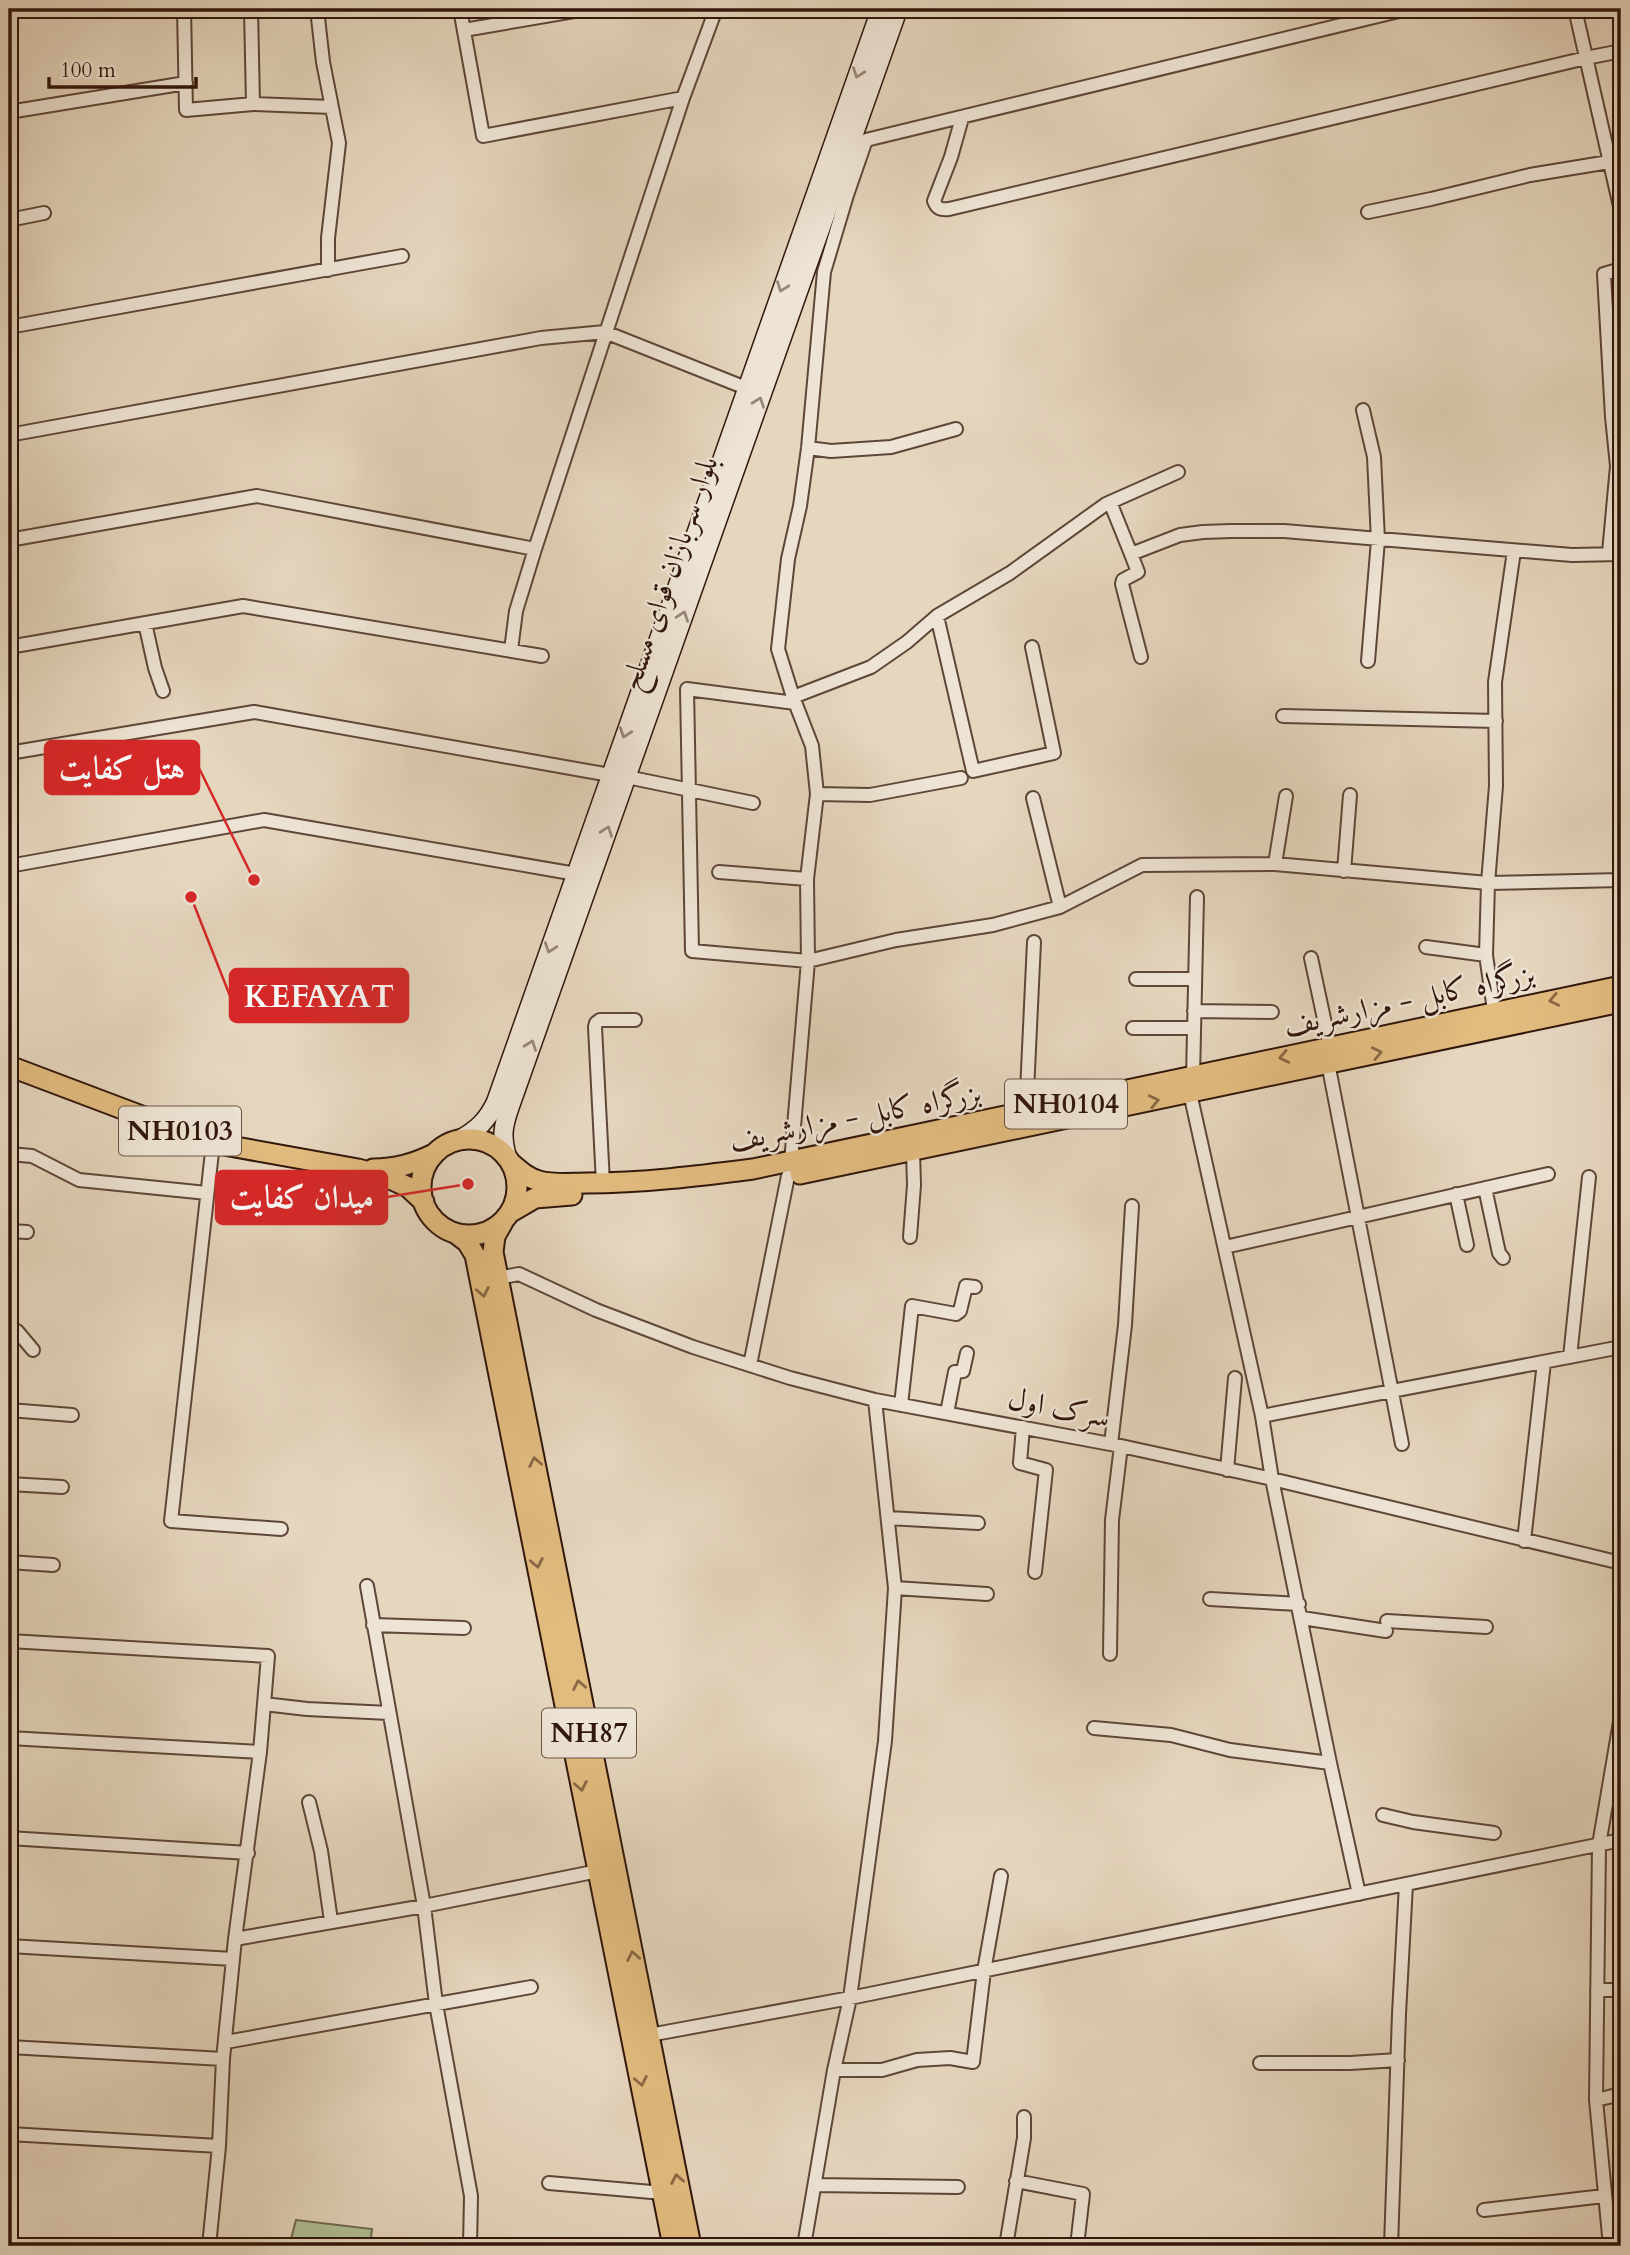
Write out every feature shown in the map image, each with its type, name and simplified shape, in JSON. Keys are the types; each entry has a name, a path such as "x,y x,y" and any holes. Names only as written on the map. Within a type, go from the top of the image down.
{"highway":[{"name":"بزرگراه کابل - مزارشریف","path":"509,1161 525,1175 539,1181 603,1183 789,1169 913,1151 1191,1085 1496,1020 1621,986"},
{"name":"بزرگراه کابل - مزارشریف","path":"1496,1020 1621,1002"},
{"name":"NH0103","path":"9,1066 213,1143 384,1176 408,1187 424,1202"},
{"name":"بزرگراه کابل - مزارشریف","path":"507,1217 535,1198 681,1190 789,1169 1026,1113 1191,1085"},
{"path":"472,1139 498,1148 509,1161 517,1180 517,1196 507,1217 492,1229 468,1235 455,1233 435,1221 424,1202 421,1189 422,1177 434,1154 446,1145 472,1139"},
{"name":"NH0103","path":"358,1169 393,1169 434,1154"},
{"name":"NH87","path":"507,1217 495,1236 493,1252 640,2037 673,2246"},
{"name":"NH87","path":"455,1233 467,1242 475,1255 598,1871 691,2246"}],"main road":[{"name":"بلوار سربازان قوای مسلح","path":"509,1161 503,1140 507,1115 746,388 881,9"},
{"name":"بلوار سربازان قوای مسلح","path":"459,1140 488,1119 496,1102 576,874 618,776 898,9"}],"street":[{"path":"184,9 186,110 253,104 332,107"},
{"path":"251,9 253,104"},
{"path":"317,9 323,62 339,143 328,238 328,270"},
{"path":"460,9 483,136 683,98"},
{"path":"464,30 586,9"},
{"path":"511,650 516,611 535,549 683,98 716,9"},
{"path":"750,1365 789,1169 808,961 807,879 817,794 812,746 778,649 788,559 800,506 808,448 824,272 866,140 1407,9"},
{"path":"1575,9 1586,58 1616,161 1621,211"},
{"path":"962,118 934,201 941,210 1621,51"},
{"path":"9,113 186,83"},
{"path":"1368,212 1431,200 1530,175 1616,161"},
{"path":"9,220 44,214"},
{"path":"9,327 402,256"},
{"path":"1131,554 1180,535 1203,532 1283,531 1378,540 1476,545 1514,551 1572,555 1615,554 1619,457 1616,382 1604,274 1621,269"},
{"path":"9,435 541,338 605,331 746,388"},
{"path":"1363,410 1374,457 1378,540 1368,661"},
{"path":"808,448 831,450 891,447 956,429"},
{"path":"1178,472 1110,502 1010,573 937,616 907,642 871,667 794,700 687,689 692,951 808,961 896,940 993,925 1060,907 1142,864 1275,864 1488,883 1621,880"},
{"path":"9,540 257,496 535,549"},
{"path":"1110,502 1138,572 1122,584 1141,657"},
{"path":"1496,1020 1486,955 1488,883 1496,786 1495,682 1514,551"},
{"path":"9,647 243,606 542,656"},
{"path":"937,616 973,771 1054,752 1032,647"},
{"path":"145,623 163,691"},
{"path":"9,753 254,712 688,788 753,803"},
{"path":"1283,716 1496,721"},
{"path":"817,794 870,795 961,778"},
{"path":"1344,871 1350,795"},
{"path":"1275,864 1286,796"},
{"path":"1033,798 1060,907"},
{"path":"9,866 264,820 576,874"},
{"path":"719,872 807,879"},
{"path":"1197,897 1191,1085 1262,1416 1272,1479 1359,1894"},
{"path":"1026,1113 1034,942"},
{"path":"1426,947 1486,955"},
{"path":"1311,958 1402,1444"},
{"path":"1136,979 1195,979"},
{"path":"1194,1011 1272,1012"},
{"path":"603,1183 595,1027 600,1020 635,1020"},
{"path":"1133,1028 1194,1028"},
{"path":"213,1143 171,1521 281,1529"},
{"path":"910,1237 914,1185 913,1151"},
{"path":"9,1154 32,1156 79,1180 207,1193"},
{"path":"1225,1247 1548,1174"},
{"path":"1570,1357 1588,1177"},
{"path":"1485,1188 1499,1253 1503,1258"},
{"path":"1456,1194 1467,1245"},
{"path":"1110,1654 1112,1520 1132,1206"},
{"path":"9,1231 27,1232"},
{"name":"سرک اول","path":"498,1278 519,1274 596,1310 693,1347 875,1400 1116,1445 1227,1469 1621,1563"},
{"path":"901,1405 912,1306 956,1314 960,1311 967,1286 975,1287"},
{"path":"9,1328 17,1331 33,1350"},
{"path":"1262,1416 1621,1347"},
{"path":"947,1413 955,1371 963,1371 967,1353"},
{"path":"1524,1541 1544,1362"},
{"path":"1227,1469 1235,1378"},
{"path":"804,2246 849,1998 885,1741 895,1588 875,1400"},
{"path":"9,1410 72,1415"},
{"path":"1023,1427 1020,1463 1046,1470 1035,1572"},
{"path":"9,1484 61,1487"},
{"path":"888,1518 978,1523"},
{"path":"9,1562 53,1565"},
{"path":"366,1586 424,1906 436,2004 471,2196 470,2246"},
{"path":"895,1588 987,1594"},
{"path":"1210,1599 1299,1604"},
{"path":"1302,1618 1387,1626 1486,1627"},
{"path":"373,1625 464,1628"},
{"path":"9,1641 268,1656 260,1752 235,1939 209,2246"},
{"path":"264,1704 389,1713"},
{"path":"1609,2246 1596,2100 1599,1845 1621,1716"},
{"path":"1094,1728 1171,1735 1230,1749 1330,1763"},
{"path":"9,1738 260,1752"},
{"path":"310,1802 321,1852 331,1921"},
{"path":"1383,1815 1413,1822 1494,1833"},
{"path":"9,1838 248,1853"},
{"path":"640,2037 984,1971 1621,1840"},
{"path":"235,1939 424,1906 598,1871"},
{"path":"834,2070 882,2070 917,2060 950,2058 973,2062 984,1971 1001,1875"},
{"path":"1391,2246 1406,1884"},
{"path":"9,1947 233,1959"},
{"path":"226,2042 531,1987"},
{"path":"1597,1990 1621,1990"},
{"path":"9,2047 223,2059"},
{"path":"1260,2063 1398,2060"},
{"path":"1596,2100 1621,2094"},
{"path":"1006,2246 1024,2138 1024,2117"},
{"path":"9,2134 219,2146"},
{"path":"1016,2182 1083,2194 1077,2246"},
{"path":"549,2183 663,2193"},
{"path":"815,2185 958,2187"},
{"path":"1484,2210 1604,2196"}],"green space":[{"path":"296,2220 372,2229 371,2237 362,2246 289,2246"}],"place":[{"name":"هتل کفایت","path":"254,880"},
{"name":"KEFAYAT","path":"191,897"},
{"name":"میدان کفایت","path":"468,1184"}]}
